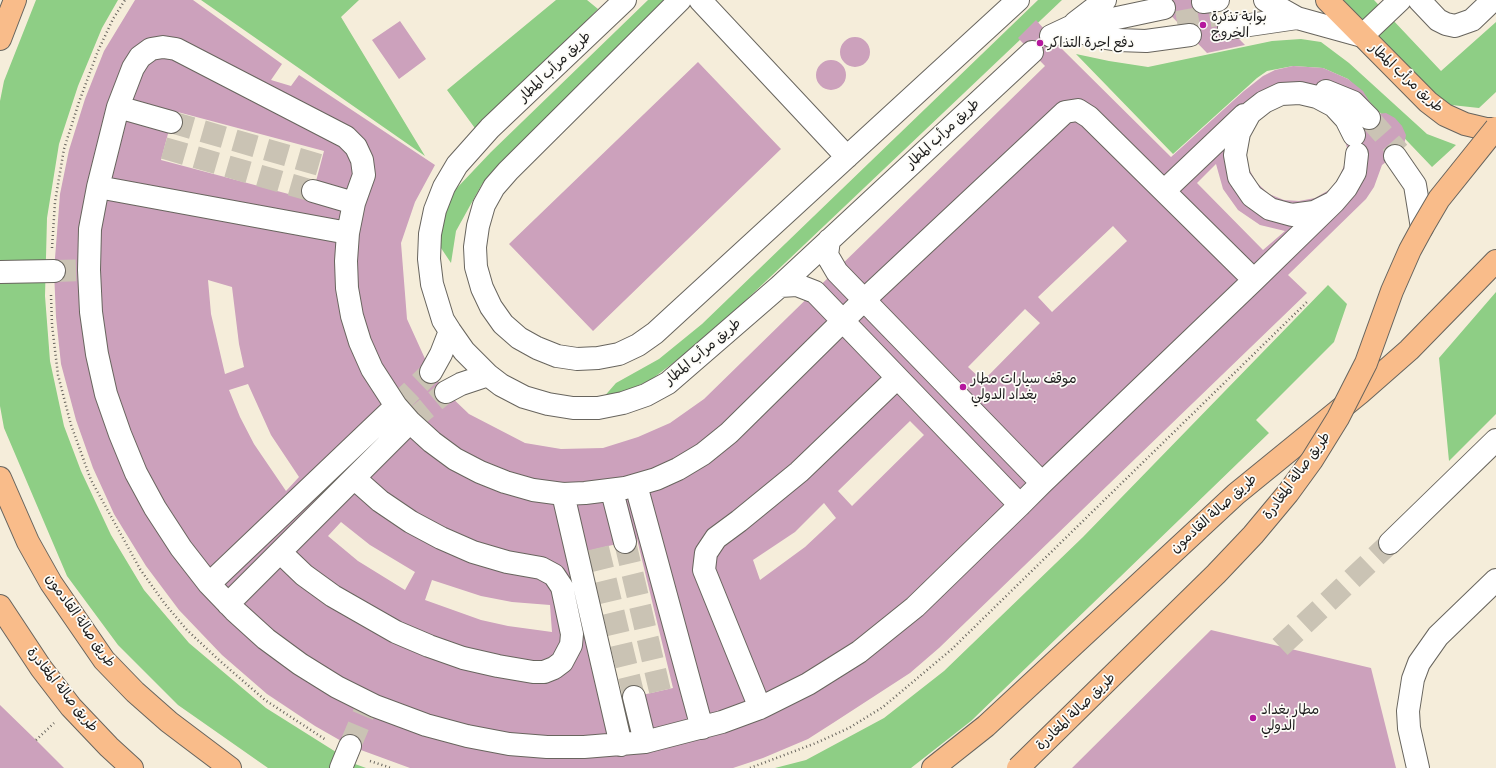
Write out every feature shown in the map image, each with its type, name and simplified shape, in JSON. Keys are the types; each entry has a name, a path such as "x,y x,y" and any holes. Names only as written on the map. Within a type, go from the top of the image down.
{"main road":[{"path":"0,39 15,0"},
{"name":"طريق مرأب المطار","path":"1327,0 1428,102 1445,115 1465,124 1486,129 1496,128"},
{"name":"طريق صالة المغادرة","path":"1018,768 1216,574 1288,493 1312,460 1338,418 1366,363 1392,291 1422,228 1439,199 1496,128"},
{"name":"طريق صالة القادمون","path":"933,768 986,726 1236,494 1360,393 1409,350 1496,261"},
{"name":"طريق صالة القادمون","path":"0,478 28,542 51,583 104,660 135,692 169,722 230,768"},
{"name":"طريق صالة المغادرة","path":"0,606 41,668 71,707 109,747 132,768"}],"lane":[{"name":"طريق مرأب المطار","path":"625,0 473,146 457,165 444,187 435,210 430,234 429,260 434,290 443,320 464,351 488,375 501,385 524,396 548,404 573,408 598,408 623,403 646,395 668,383 780,286 1032,52"},
{"path":"680,0 508,171 494,187 484,206 478,226 475,247 476,267 482,288 503,324 519,338 537,348 557,356 570,358 598,358 619,354 638,345 655,333 1018,0"},
{"path":"700,0 847,157"},
{"path":"1061,32 1084,0"},
{"path":"1061,32 1093,0"},
{"path":"1061,32 1105,0"},
{"path":"1061,32 1113,7 1140,0"},
{"path":"1362,36 1400,0"},
{"path":"1419,0 1438,20 1455,26 1472,20 1493,0"},
{"name":"طريق مرأب المطار","path":"1280,9 1362,36"},
{"path":"1217,11 1280,9"},
{"path":"1177,22 1146,41 1118,40 1061,32 1177,22"},
{"path":"1164,191 1254,105 1268,96 1298,89 1326,91 1343,102 1361,131 1354,172 1346,188 1334,202 1254,280 915,607 870,643 834,669 760,708 702,728 645,742 621,745 554,747 509,744 467,736 426,725 375,706 330,683 300,664 266,639 209,584 181,548 154,508 136,473 106,394 97,354 91,312 89,270 90,228 98,187 118,107 133,68 140,57 151,49 163,47 176,49 346,137 356,147 362,160 364,175 354,203 348,233 346,260 347,288 352,316 360,342 372,368 403,414 432,442 449,455 480,472 505,482 533,490 563,494 612,491 636,485 678,469 703,454 729,433 864,300 1065,112 1078,110 1084,112 1254,280"},
{"path":"1334,202 1314,212 1292,215 1270,209 1252,196 1240,177 1235,155 1239,133 1250,113 1264,102 1281,94 1300,93 1317,97 1334,106 1346,119 1361,131"},
{"path":"118,107 171,122"},
{"path":"1395,156 1406,159 1415,185 1422,228"},
{"path":"98,187 348,233"},
{"path":"313,191 354,203"},
{"path":"829,240 827,255 837,272 1042,484"},
{"path":"0,272 54,271"},
{"path":"780,286 797,285 815,292 1020,505"},
{"path":"431,372 441,354 450,331"},
{"path":"446,392 461,384 488,375"},
{"path":"760,708 732,643 704,570 704,561 710,545 799,472 897,378"},
{"path":"209,584 403,414"},
{"path":"228,604 354,478 403,414"},
{"path":"1390,543 1496,440"},
{"path":"280,552 304,574 339,600 396,632 429,646 477,661 533,672 544,672 554,668 562,662 572,645 572,634 562,587 554,575 541,568 507,562 473,552 441,538 411,522 380,501 354,478"},
{"path":"636,485 702,728"},
{"path":"612,491 625,542"},
{"path":"563,494 621,745"},
{"path":"1418,768 1409,728 1408,711 1413,679 1419,663 1438,636 1496,580"},
{"path":"634,697 645,742"},
{"path":"341,768 350,746"}],"path":[{"path":"750,768 816,743 849,728 882,707 952,649 1307,302"}],"green space":[{"path":"36,0 118,0 102,28 78,86 59,144 47,218 45,296 50,361 64,426 81,471 111,535 144,590 189,643 266,708 355,764 366,768 268,768 178,705 118,645 67,576 4,428 0,406 0,101 4,81"},
{"path":"201,0 359,0 341,17 425,156"},
{"path":"556,0 587,0 598,9 477,131 447,90"},
{"path":"648,0 673,0 482,184 456,231 451,263 435,239 455,190 491,152"},
{"path":"1038,0 1062,0 706,338 652,379 618,395 602,399 616,383 659,359 702,324"},
{"path":"1335,0 1374,0 1441,71 1496,22 1496,92 1479,108 1433,103"},
{"path":"1301,39 1321,42 1349,63 1427,134 1456,145 1432,167 1348,79 1323,68 1293,66 1267,71 1257,78 1173,154 1076,54 1148,67 1272,41"},
{"path":"1328,285 1347,304 1334,342 1256,420 1269,433 971,721 911,768 775,768 806,760 884,718 944,671 1083,537"},
{"path":"1496,292 1496,414 1449,461 1439,358"}],"building":[{"name":"موقف سيارات مطار بغداد الدولي","path":"135,0 193,0 282,64 271,80 291,86 299,75 435,165 415,202 401,243 407,319 431,372 446,392 469,414 525,443 561,449 603,448 638,437 670,423 704,399 1045,66 1018,38 1036,20 1062,49 1171,157 1244,91 1263,76 1275,70 1293,66 1323,68 1348,79 1363,91 1377,114 1386,113 1395,118 1402,126 1406,135 1404,145 1399,152 1382,165 1374,187 1366,199 1288,275 1307,293 939,648 910,673 808,739 763,758 733,768 410,768 350,746 315,726 267,694 222,655 179,610 146,566 114,514 93,468 76,420 61,364 56,317 54,271 60,194 69,150 85,99 104,51","holes":["1309,102 1335,118 1343,132 1347,148 1345,163 1339,178 1329,190 1315,198 1299,201 1284,200 1269,194 1257,183 1249,169 1246,154 1247,138 1253,124 1278,103","174,111 324,151 311,200 161,160","1216,164 1223,189 1238,210 1260,225 1285,231 1263,250 1197,183","1113,226 1127,241 1052,312 1038,297","208,280 232,287 239,344 244,367 225,374 211,314","1025,309 1040,323 983,381 968,367","248,384 271,435 299,477 286,491 254,444 240,417 229,390","910,421 924,435 852,506 838,491","824,503 836,518 805,547 760,580 753,560 795,532","341,522 370,545 415,572 405,590 358,561 328,536","637,539 673,688 620,700 584,552","432,580 481,596 512,602 550,605 552,632 508,626 481,620 425,600"]},
{"name":"بوابة تذكرة الخروج","path":"1156,0 1201,0 1245,45 1207,53"},
{"path":"400,21 426,59 399,79 372,40"},
{"path":"855,37 866,41 870,52 866,63 855,67 844,63 840,52 844,41"},
{"path":"831,60 842,64 846,75 842,86 831,90 820,86 816,75 820,64"},
{"path":"698,62 781,149 593,331 509,244"},
{"name":"مطار بغداد الدولي","path":"1211,630 1371,668 1396,768 1072,768"},
{"path":"0,705 36,740 64,768 0,768"}],"tunnel":[{"path":"1177,22 1217,15"},
{"path":"1369,118 1399,152"},
{"path":"171,122 320,165"},
{"path":"164,148 313,191"},
{"path":"54,271 89,270"},
{"path":"396,406 431,372"},
{"path":"410,422 446,392"},
{"path":"625,542 660,691"},
{"path":"1280,647 1390,543"},
{"path":"598,548 634,697"},
{"path":"350,746 368,703"}],"place":[{"name":"بوابة تذكرة الخروج","path":"1203,25"},
{"name":"دفع اجرة التذاكر","path":"1040,43"},
{"name":"موقف سيارات مطار بغداد الدولي","path":"963,387"},
{"name":"مطار بغداد الدولي","path":"1253,718"}]}
